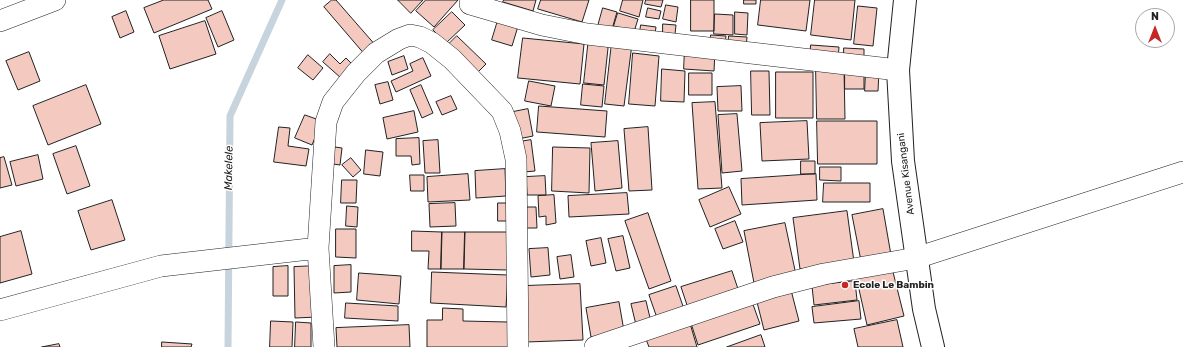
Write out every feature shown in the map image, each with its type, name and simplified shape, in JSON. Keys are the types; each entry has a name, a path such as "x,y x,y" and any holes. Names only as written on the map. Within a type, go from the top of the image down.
{"street":[{"path":"0,21 55,0"},
{"name":"Avenue Kisangani","path":"905,0 898,70 903,161 924,309 933,347"},
{"path":"470,4 542,25 587,34 898,70"},
{"path":"324,347 318,248 326,122 333,102 356,73 376,53 399,39 410,35 420,37 432,43 452,59 502,111 510,131 516,159 518,347"},
{"path":"595,347 798,279 916,258 1183,172"},
{"path":"0,310 162,266 318,248"}],"building":[{"path":"164,0 208,0 212,9 154,33 144,8"},
{"path":"332,0 336,0 377,47 366,56 324,7"},
{"path":"398,0 423,0 411,13"},
{"path":"426,0 458,0 434,27 416,11"},
{"path":"504,0 536,0 533,11 503,2"},
{"path":"541,0 589,0 582,22 538,9"},
{"path":"623,0 643,0 639,17 620,11"},
{"path":"646,0 663,0 661,7 645,4"},
{"path":"691,0 714,0 714,31 691,31"},
{"path":"744,0 756,0 756,4 744,4"},
{"path":"761,0 810,0 806,31 758,25"},
{"path":"815,0 855,0 851,40 811,35"},
{"path":"666,5 678,7 676,22 663,19"},
{"path":"858,6 877,8 873,46 854,44"},
{"path":"603,8 617,12 612,29 598,26"},
{"path":"648,8 661,11 659,19 646,17"},
{"path":"126,11 134,32 120,38 112,17"},
{"path":"222,11 234,40 218,47 206,18"},
{"path":"452,12 465,25 446,43 433,30"},
{"path":"735,12 748,13 747,35 735,34"},
{"path":"618,13 638,19 634,32 614,26"},
{"path":"715,14 733,15 733,35 714,34"},
{"path":"499,17 519,23 512,46 492,40"},
{"path":"205,21 216,54 170,69 159,36"},
{"path":"663,24 676,25 675,34 663,33"},
{"path":"641,25 656,27 655,34 640,32"},
{"path":"711,35 726,36 725,45 710,44"},
{"path":"457,36 486,64 477,73 448,45"},
{"path":"729,36 747,37 746,48 728,46"},
{"path":"589,37 609,39 604,85 584,83"},
{"path":"523,38 584,44 580,84 518,78"},
{"path":"612,42 632,44 624,106 605,104"},
{"path":"811,45 839,47 838,59 810,57"},
{"path":"685,48 715,51 714,71 684,69"},
{"path":"844,48 864,49 864,59 844,58"},
{"path":"29,52 40,81 18,90 6,61"},
{"path":"633,53 659,56 655,106 629,104"},
{"path":"330,54 340,64 346,58 353,65 341,78 323,62"},
{"path":"308,55 323,68 313,80 298,68"},
{"path":"404,56 408,69 392,75 388,62"},
{"path":"423,58 431,76 396,92 391,81 413,71 410,64"},
{"path":"662,69 685,71 684,102 661,101"},
{"path":"816,69 844,69 845,119 817,119"},
{"path":"751,71 769,71 770,115 752,115"},
{"path":"845,71 864,71 864,89 845,89"},
{"path":"866,71 879,71 878,91 865,91"},
{"path":"776,72 813,72 813,118 776,118"},
{"path":"689,73 712,73 712,95 689,95"},
{"path":"529,81 555,86 551,106 525,101"},
{"path":"388,82 393,100 380,104 375,85"},
{"path":"583,84 604,86 602,107 581,105"},
{"path":"86,85 101,124 48,145 33,106"},
{"path":"421,85 433,113 422,118 410,90"},
{"path":"741,86 742,111 718,111 717,87"},
{"path":"451,96 457,109 442,115 436,102"},
{"path":"715,102 722,188 698,189 692,103"},
{"path":"539,106 607,111 605,137 537,132"},
{"path":"528,109 533,136 518,139 513,112"},
{"path":"414,111 418,132 387,139 383,118"},
{"path":"737,114 742,171 722,173 718,115"},
{"path":"305,115 322,121 312,145 295,138"},
{"path":"807,121 809,159 762,161 760,123"},
{"path":"817,121 877,121 877,164 818,164"},
{"path":"279,127 290,128 288,146 309,149 306,166 274,162"},
{"path":"648,127 652,190 629,191 624,129"},
{"path":"419,138 420,164 412,165 411,156 396,156 396,139"},
{"path":"438,140 440,173 425,173 423,141"},
{"path":"531,140 535,171 524,172 519,142"},
{"path":"618,141 622,188 595,191 591,143"},
{"path":"76,146 90,186 67,194 53,154"},
{"path":"328,146 342,148 340,165 326,163"},
{"path":"553,147 590,148 589,193 552,191"},
{"path":"366,150 383,152 380,176 364,174"},
{"path":"38,155 43,179 16,186 10,162"},
{"path":"4,157 12,185 0,188 0,158"},
{"path":"351,158 361,170 353,177 342,165"},
{"path":"801,161 815,161 815,174 801,174"},
{"path":"820,167 841,167 841,181 820,180"},
{"path":"505,169 506,196 476,198 475,171"},
{"path":"468,174 470,200 428,202 427,177"},
{"path":"816,174 817,200 742,205 741,179"},
{"path":"410,175 424,175 424,191 411,191"},
{"path":"545,176 546,195 527,195 526,177"},
{"path":"342,180 357,180 356,203 341,203"},
{"path":"824,183 870,183 870,202 823,202"},
{"path":"729,187 741,214 710,227 699,200"},
{"path":"627,193 629,214 569,217 568,196"},
{"path":"554,195 556,223 546,225 546,216 539,217 538,196"},
{"path":"112,200 125,240 91,250 78,211"},
{"path":"455,203 456,226 430,227 429,204"},
{"path":"498,203 509,203 508,221 498,221"},
{"path":"347,206 358,207 357,227 346,226"},
{"path":"522,207 536,207 537,228 522,228"},
{"path":"883,209 891,255 861,261 852,215"},
{"path":"847,211 854,262 800,269 793,218"},
{"path":"648,213 671,281 649,289 625,221"},
{"path":"735,221 743,242 723,249 715,229"},
{"path":"785,223 796,275 754,283 744,231"},
{"path":"336,229 356,229 356,258 336,257"},
{"path":"21,231 32,274 0,283 0,237"},
{"path":"412,231 442,232 441,269 428,269 429,251 412,251"},
{"path":"442,232 465,232 464,269 441,269"},
{"path":"465,232 509,232 508,270 464,269"},
{"path":"623,236 630,268 616,271 608,239"},
{"path":"601,238 606,263 591,266 586,241"},
{"path":"548,248 550,275 531,277 529,249"},
{"path":"571,255 574,277 560,279 557,257"},
{"path":"351,265 351,292 334,293 334,266"},
{"path":"288,266 288,296 273,296 273,267"},
{"path":"316,266 318,317 295,318 294,267"},
{"path":"892,268 904,316 867,325 856,276"},
{"path":"732,271 739,292 688,308 681,287"},
{"path":"432,272 508,275 506,307 431,303"},
{"path":"359,273 401,276 399,304 357,300"},
{"path":"855,281 857,300 814,305 812,286"},
{"path":"580,284 583,340 526,342 524,286"},
{"path":"676,286 684,309 657,318 649,295"},
{"path":"791,290 799,321 764,330 756,298"},
{"path":"750,296 760,324 698,345 689,317"},
{"path":"646,301 651,322 636,325 631,304"},
{"path":"859,301 861,319 814,323 812,307"},
{"path":"619,302 624,331 591,337 586,308"},
{"path":"346,303 398,306 398,321 345,318"},
{"path":"443,308 463,309 463,321 508,322 508,347 427,347 427,320 442,320"},
{"path":"689,320 697,347 649,347 644,334"},
{"path":"897,320 903,347 858,347 854,329"},
{"path":"271,321 293,322 292,347 270,347"},
{"path":"296,322 311,323 311,347 295,347"},
{"path":"409,325 410,347 337,347 336,328"},
{"path":"761,335 765,347 727,347"},
{"path":"162,342 192,344 191,347 162,347"},
{"path":"59,344 60,347 42,347"}],"waterway":[{"name":"Makelele","path":"228,347 230,116 282,0"}],"place":[{"name":"Ecole Le Bambin","path":"845,285"}]}
